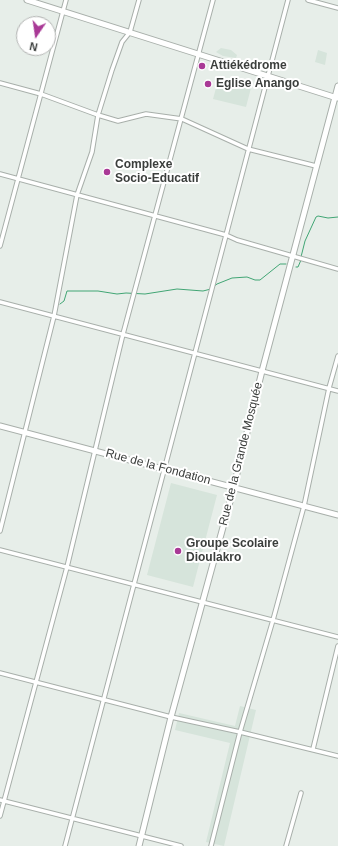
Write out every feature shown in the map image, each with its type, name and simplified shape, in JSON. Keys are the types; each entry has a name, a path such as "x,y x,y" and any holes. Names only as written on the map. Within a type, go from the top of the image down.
{"street":[{"path":"27,0 337,98"},
{"path":"0,246 66,0"},
{"path":"0,531 54,316 77,195 92,152 98,115 114,63 122,42 130,32 139,0"},
{"path":"0,816 67,567 124,334 213,0"},
{"path":"65,846 288,0"},
{"path":"308,0 338,8"},
{"path":"0,83 41,94 118,121 146,114 182,118 248,149 316,166"},
{"name":"Rue de la Grande Mosquée","path":"139,846 171,717 203,602 316,166 337,98 338,86"},
{"path":"0,174 226,234 237,240 338,269"},
{"path":"0,302 338,391"},
{"path":"211,846 240,732 274,620 304,506 329,388 338,356"},
{"name":"Rue de la Fondation","path":"0,426 338,515"},
{"path":"0,550 338,637"},
{"path":"313,749 338,646"},
{"path":"0,673 171,717 338,756"},
{"path":"286,846 301,793"},
{"path":"0,800 181,846"}],"shaded area":[{"path":"221,48 231,50 237,55 236,58 223,56 216,52"},
{"path":"318,50 327,53 325,65 315,62"},
{"path":"219,77 251,88 246,107 213,99"},
{"name":"Groupe Scolaire Dioulakro","path":"171,483 217,495 193,587 147,575"},
{"path":"240,706 256,710 224,846 206,842 230,743 175,730 179,713 235,726"}],"waterway":[{"path":"301,257 305,241 316,217 338,217"},
{"path":"296,267 298,267 301,260"},
{"path":"213,287 232,278 247,277 260,280 280,264 286,264"},
{"path":"60,304 64,301 67,291 145,294 177,289 203,291 211,289"}],"place":[{"name":"Attiékédrome","path":"202,66"},
{"name":"Eglise Anango","path":"208,84"},
{"name":"Complexe Socio-Educatif","path":"107,172"},
{"name":"Groupe Scolaire Dioulakro","path":"178,551"}]}
